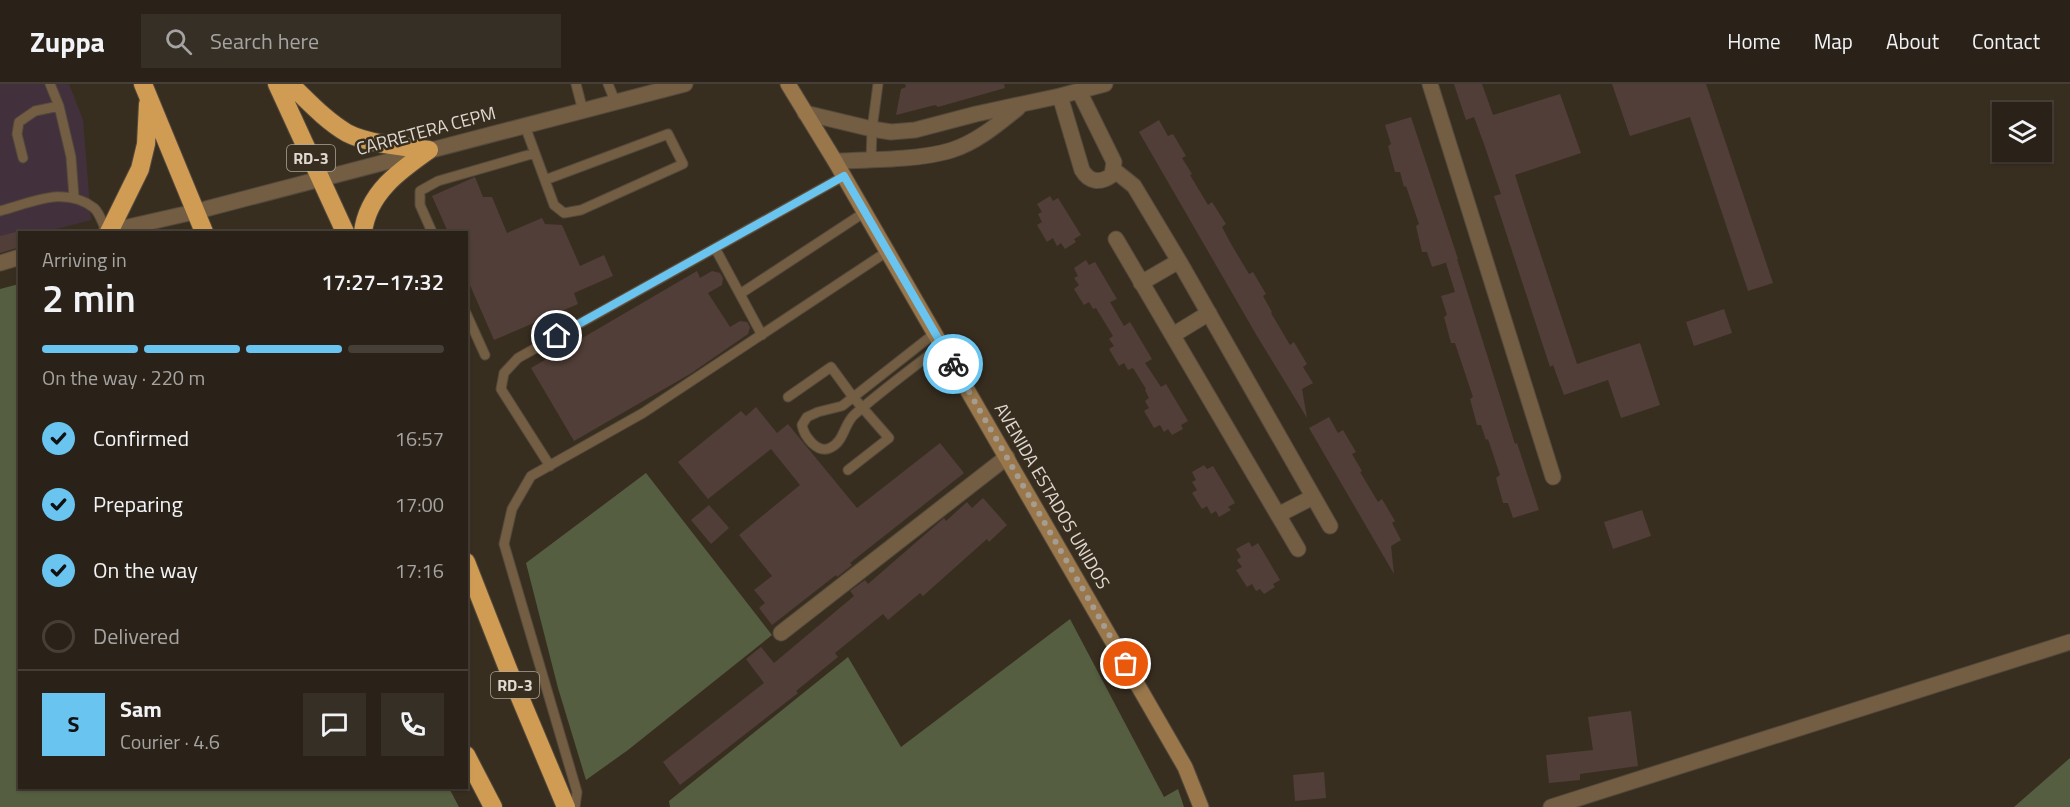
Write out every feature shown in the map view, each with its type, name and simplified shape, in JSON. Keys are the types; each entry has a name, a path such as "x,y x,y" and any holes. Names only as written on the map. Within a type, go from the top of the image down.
{"highway":[{"name":"RD-3","path":"277,84 345,231"},
{"path":"290,84 319,113 348,134 388,145 429,150"},
{"path":"146,91 204,231"},
{"path":"109,231 140,169 146,144 146,91"},
{"path":"363,231 364,222 377,196 389,181 395,174 429,150"},
{"name":"RD-3","path":"468,567 566,807"},
{"path":"468,758 493,807"}],"street":[{"name":"CARRETERA CEPM","path":"112,231 194,212 685,84"},
{"name":"AVENIDA ESTADOS UNIDOS","path":"788,84 888,251 1185,767 1201,807"},
{"path":"805,113 891,132 915,130 976,114 1021,106 1103,84"},
{"path":"1430,84 1553,477"},
{"path":"1060,96 1079,164 1086,176 1094,181 1105,180 1112,175 1114,162 1079,91"},
{"path":"835,161 871,160 952,150 989,131 1021,106"},
{"path":"915,130 920,155"},
{"path":"1114,170 1134,186 1330,526"},
{"path":"1116,239 1298,549"},
{"path":"0,263 18,258"},
{"path":"1141,283 1179,261"},
{"path":"1173,336 1209,313"},
{"path":"781,633 1007,457"},
{"path":"1278,515 1313,496"},
{"path":"1551,807 2070,642"}],"lane":[{"path":"50,84 59,106 71,157 74,196"},
{"path":"576,84 584,111"},
{"path":"608,84 615,101"},
{"path":"871,160 872,129 878,84"},
{"path":"23,158 17,134 19,122 35,111 59,106"},
{"path":"525,126 554,205 564,213 581,210 683,164 668,134 545,180"},
{"path":"432,231 420,205 420,191 438,181 535,153"},
{"path":"550,465 501,389 504,373 518,358 844,176"},
{"path":"0,211 51,197 74,196 95,209 107,231"},
{"path":"740,294 865,212"},
{"path":"715,248 762,335"},
{"path":"575,807 577,792 504,544 512,509 531,476 643,413 888,251"},
{"path":"468,317 485,355"},
{"path":"939,339 851,417 843,436 832,448 823,450 817,447 804,433 802,425 807,417 842,406 939,339"},
{"path":"788,397 831,367 853,397 889,438 848,470"}],"shaded area":[{"path":"0,84 69,84 83,120 91,220 48,231 18,231 0,244"}],"green space":[{"path":"18,284 18,789 450,789 459,807 0,807 0,289"},
{"path":"646,473 772,635 628,750 586,780 558,688 526,563"},
{"path":"1070,619 1164,797 1178,789 1184,807 670,807 669,801 848,657 901,747"},
{"path":"2070,758 2070,807 2014,807"}],"building":[{"path":"905,84 1004,84 1005,88 938,107 935,105 896,115 901,89 906,87"},
{"path":"1454,84 1482,84 1493,115 1560,94 1581,153 1515,175 1531,225 1577,364 1640,343 1660,405 1621,418 1608,380 1564,395 1553,365 1550,367 1494,196 1501,194 1484,144 1474,117 1466,120"},
{"path":"1612,84 1706,84 1773,283 1748,291 1690,117 1630,136"},
{"path":"1411,117 1458,259 1432,267 1427,252 1422,252 1416,226 1419,224 1406,186 1404,187 1400,172 1395,172 1388,146 1391,144 1385,125"},
{"path":"1159,120 1168,136 1173,134 1186,156 1182,158 1192,174 1190,175 1208,205 1212,202 1226,224 1222,227 1231,244 1249,274 1253,272 1266,294 1263,296 1271,313 1290,345 1294,342 1307,364 1303,367 1313,383 1302,389 1307,418 1139,132"},
{"path":"475,177 483,197 492,197 507,233 542,218 545,224 562,225 580,266 604,255 613,276 574,293 578,304 494,340 468,281 468,231 448,231 432,196"},
{"path":"1050,196 1053,201 1058,198 1081,235 1074,239 1076,242 1065,249 1061,243 1057,246 1053,238 1047,242 1037,225 1042,222 1038,214 1042,212 1037,204"},
{"path":"18,232 18,248 0,253 0,236"},
{"path":"1457,259 1515,444 1517,443 1539,510 1513,518 1508,503 1503,503 1496,478 1500,475 1488,439 1486,440 1481,425 1477,425 1470,399 1473,397 1455,343 1451,343 1444,317 1447,315 1441,296 1455,292 1446,263"},
{"path":"1086,260 1089,265 1095,262 1117,299 1110,302 1124,326 1130,322 1152,359 1145,363 1161,387 1166,384 1188,421 1181,425 1183,429 1172,435 1168,429 1164,432 1160,425 1154,428 1144,411 1149,408 1145,401 1149,398 1146,389 1133,368 1128,370 1124,363 1119,366 1109,349 1114,346 1109,339 1113,336 1096,308 1093,309 1089,302 1084,305 1074,289 1079,285 1074,278 1078,276 1074,268"},
{"path":"697,271 700,278 712,271 720,273 723,278 722,285 708,293 730,327 740,321 747,322 750,327 748,334 690,374 574,441 531,368"},
{"path":"1724,309 1732,333 1694,346 1686,322"},
{"path":"756,407 777,433 788,424 857,508 940,443 964,473 850,563 852,565 837,577 836,575 772,625 759,608 765,603 754,590 772,576 739,535 800,485 771,449 708,499 678,462 741,411 746,416"},
{"path":"1329,417 1338,433 1343,430 1356,452 1352,454 1362,471 1360,472 1378,502 1382,499 1395,521 1392,523 1401,540 1391,546 1394,574 1309,428"},
{"path":"1204,465 1207,469 1213,466 1235,503 1228,507 1231,510 1219,517 1216,511 1211,514 1207,506 1202,509 1192,493 1197,490 1192,482 1196,480 1192,472"},
{"path":"983,498 1007,525 989,542 987,539 923,596 920,593 888,620 883,614 835,653 838,657 796,691 798,693 680,785 663,762 764,683 746,659 761,647 774,663 854,596 850,591 865,580 868,584 944,518 946,521 967,502 972,508"},
{"path":"709,505 729,528 711,544 691,520"},
{"path":"1642,510 1651,536 1613,549 1604,522"},
{"path":"1249,542 1252,547 1258,543 1280,580 1273,584 1275,587 1264,594 1260,589 1256,591 1252,584 1247,587 1236,570 1242,567 1237,560 1241,557 1236,549"},
{"path":"1631,711 1638,766 1580,774 1580,780 1549,783 1546,755 1593,750 1588,717"},
{"path":"1324,772 1326,798 1295,801 1293,775"}],"way so far":[{"path":"953,364 1126,664"}],"route":[{"path":"557,336 844,176 953,364"}]}
